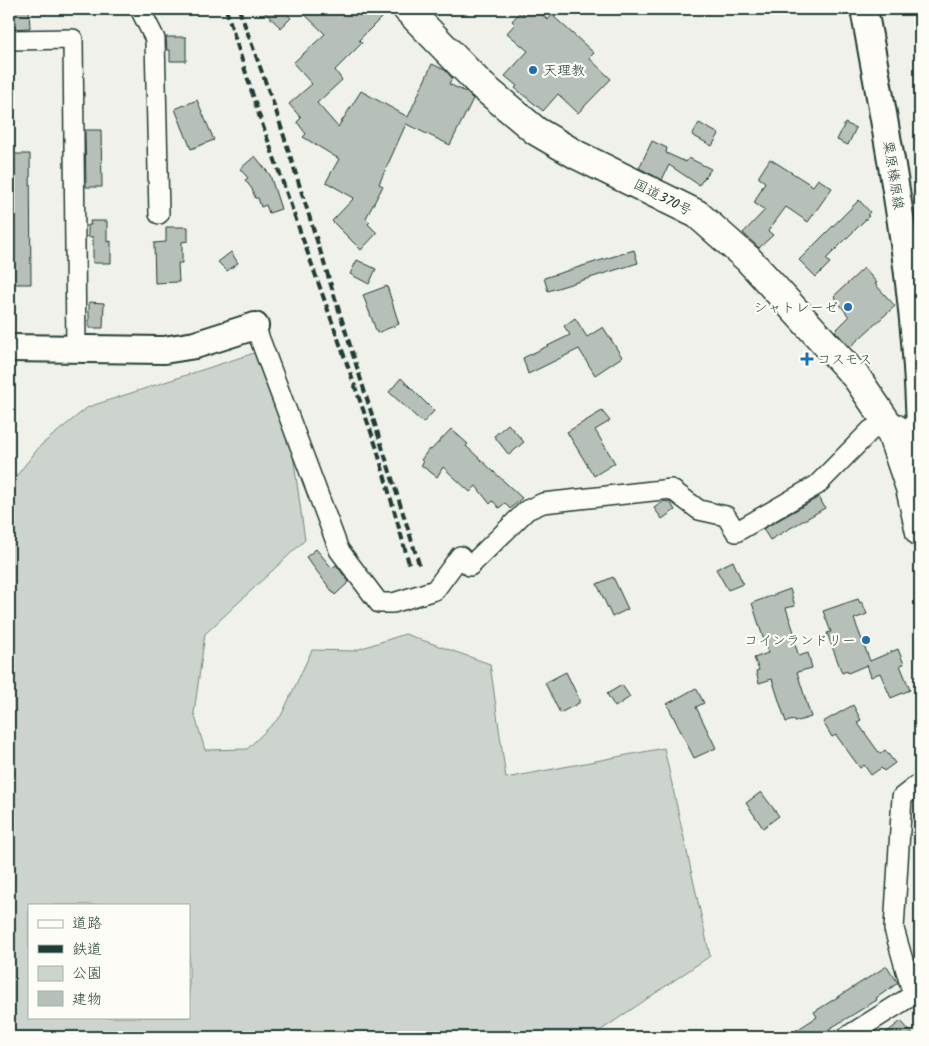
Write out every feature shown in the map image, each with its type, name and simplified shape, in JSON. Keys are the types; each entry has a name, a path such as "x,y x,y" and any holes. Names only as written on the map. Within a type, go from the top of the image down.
{"highway":[{"name":"国道370号","path":"407,9 481,85 536,131 577,155 697,214 748,259 857,378 888,424 910,488 920,532"},
{"path":"888,424 903,433 920,433 920,457"}],"main road":[{"name":"粟原榛原線","path":"864,9 917,306 920,433"},
{"path":"9,348 164,350 195,345 255,326"}],"street":[{"path":"140,9 155,39 159,214"},
{"path":"9,40 73,40 76,349"},
{"path":"255,326 340,550 379,603 393,603 435,590 460,556 470,566 527,510 543,503 671,490 699,510 726,516 736,532 817,485 872,430 888,424"},
{"path":"846,1037 917,1002 894,929 902,797 920,783"}],"green space":[{"path":"254,353 271,387 292,448 305,540 205,634 194,713 205,750 247,749 281,716 312,650 353,651 405,634 490,664 506,778 664,748 710,956 591,1037 9,1037 9,485 41,445 88,407"}],"building":[{"path":"9,9 29,9 30,28 9,29"},
{"path":"261,9 282,9 291,18 281,28"},
{"path":"299,9 390,9 359,40 362,43 335,70 342,80 317,103 338,127 361,91 408,117 432,64 445,70 452,78 449,84 466,92 473,99 450,145 406,124 379,184 383,186 366,218 370,222 368,224 377,233 361,250 332,221 354,198 326,182 339,159 303,137 306,134 297,122 301,118 289,104 312,84 293,63 325,34"},
{"path":"530,9 536,9 548,20 552,15 594,53 589,58 611,79 578,113 558,94 543,111 515,88 517,86 505,76 528,51 507,33 515,24 512,21 521,11 525,15"},
{"path":"166,37 186,37 186,61 170,61 170,50 167,50"},
{"path":"197,100 214,140 191,149 175,109"},
{"path":"699,123 719,134 712,146 692,135"},
{"path":"845,123 856,128 848,145 837,140"},
{"path":"85,130 101,130 102,187 86,187"},
{"path":"652,141 667,148 666,153 686,162 689,158 711,169 699,185 669,165 662,180 639,168"},
{"path":"9,154 30,154 31,284 9,284"},
{"path":"255,156 270,175 281,209 269,213 266,205 261,207 258,198 255,198 252,189 245,180 248,178 240,169"},
{"path":"770,159 813,186 818,179 832,188 808,222 786,207 768,231 773,235 759,248 743,233 765,210 754,203 765,182 759,176"},
{"path":"859,200 870,212 867,215 869,216 826,259 830,263 816,277 799,260"},
{"path":"90,221 107,221 107,242 111,241 111,263 93,263 93,237 88,237"},
{"path":"166,227 188,227 188,241 182,242 182,263 178,263 179,282 155,283 154,243 166,242"},
{"path":"634,250 638,263 548,291 544,278"},
{"path":"231,252 238,263 227,271 218,262"},
{"path":"357,260 376,269 369,284 350,274"},
{"path":"864,268 877,283 875,284 895,306 850,347 835,331 849,317 834,296"},
{"path":"387,286 399,324 377,333 363,295"},
{"path":"89,302 104,303 103,328 89,328"},
{"path":"575,318 587,337 603,327 622,357 595,375 579,349 528,374 523,358 570,335 564,326"},
{"path":"401,378 434,411 423,423 389,392"},
{"path":"602,411 610,421 595,430 615,463 594,476 567,432"},
{"path":"508,424 524,442 509,455 494,436"},
{"path":"451,429 468,444 466,446 522,498 510,509 505,503 499,508 493,501 490,504 476,486 470,492 443,467 437,477 421,465 424,462 421,460 429,449 431,450"},
{"path":"819,497 825,508 770,540 763,529"},
{"path":"664,501 670,502 675,510 662,519 654,508"},
{"path":"316,549 332,568 336,565 349,582 335,595 306,557"},
{"path":"733,561 743,584 728,590 716,569"},
{"path":"613,577 628,609 612,617 597,584"},
{"path":"790,589 795,606 786,608 794,632 791,633 799,656 808,653 812,668 797,672 811,717 795,722 794,720 786,722 772,679 759,683 756,671 759,670 754,658 768,653 752,603"},
{"path":"858,599 860,603 862,602 867,614 854,619 870,661 898,649 904,664 900,665 910,690 891,698 880,673 871,677 867,665 848,673 847,671 842,673 827,633 831,632 823,611"},
{"path":"566,672 579,699 579,703 560,713 545,683"},
{"path":"622,685 630,697 615,707 607,694"},
{"path":"696,688 704,703 696,707 716,748 694,758 667,704"},
{"path":"853,705 861,720 857,722 880,754 885,750 895,763 884,771 881,768 871,775 864,765 860,768 836,735 832,737 823,722"},
{"path":"761,792 779,816 763,828 746,803"},
{"path":"887,966 898,983 876,998 877,1000 816,1037 786,1037 817,1017 814,1012"},
{"path":"901,1021 915,1037 881,1037"}],"railway":[{"path":"226,9 259,115 376,446 410,567"},
{"path":"239,9 276,111 420,567"}],"place":[{"name":"天理教","path":"533,70"},
{"name":"シャトレーゼ","path":"848,307"},
{"name":"コスモス","path":"807,359"},
{"name":"コインランドリー","path":"866,640"}]}
